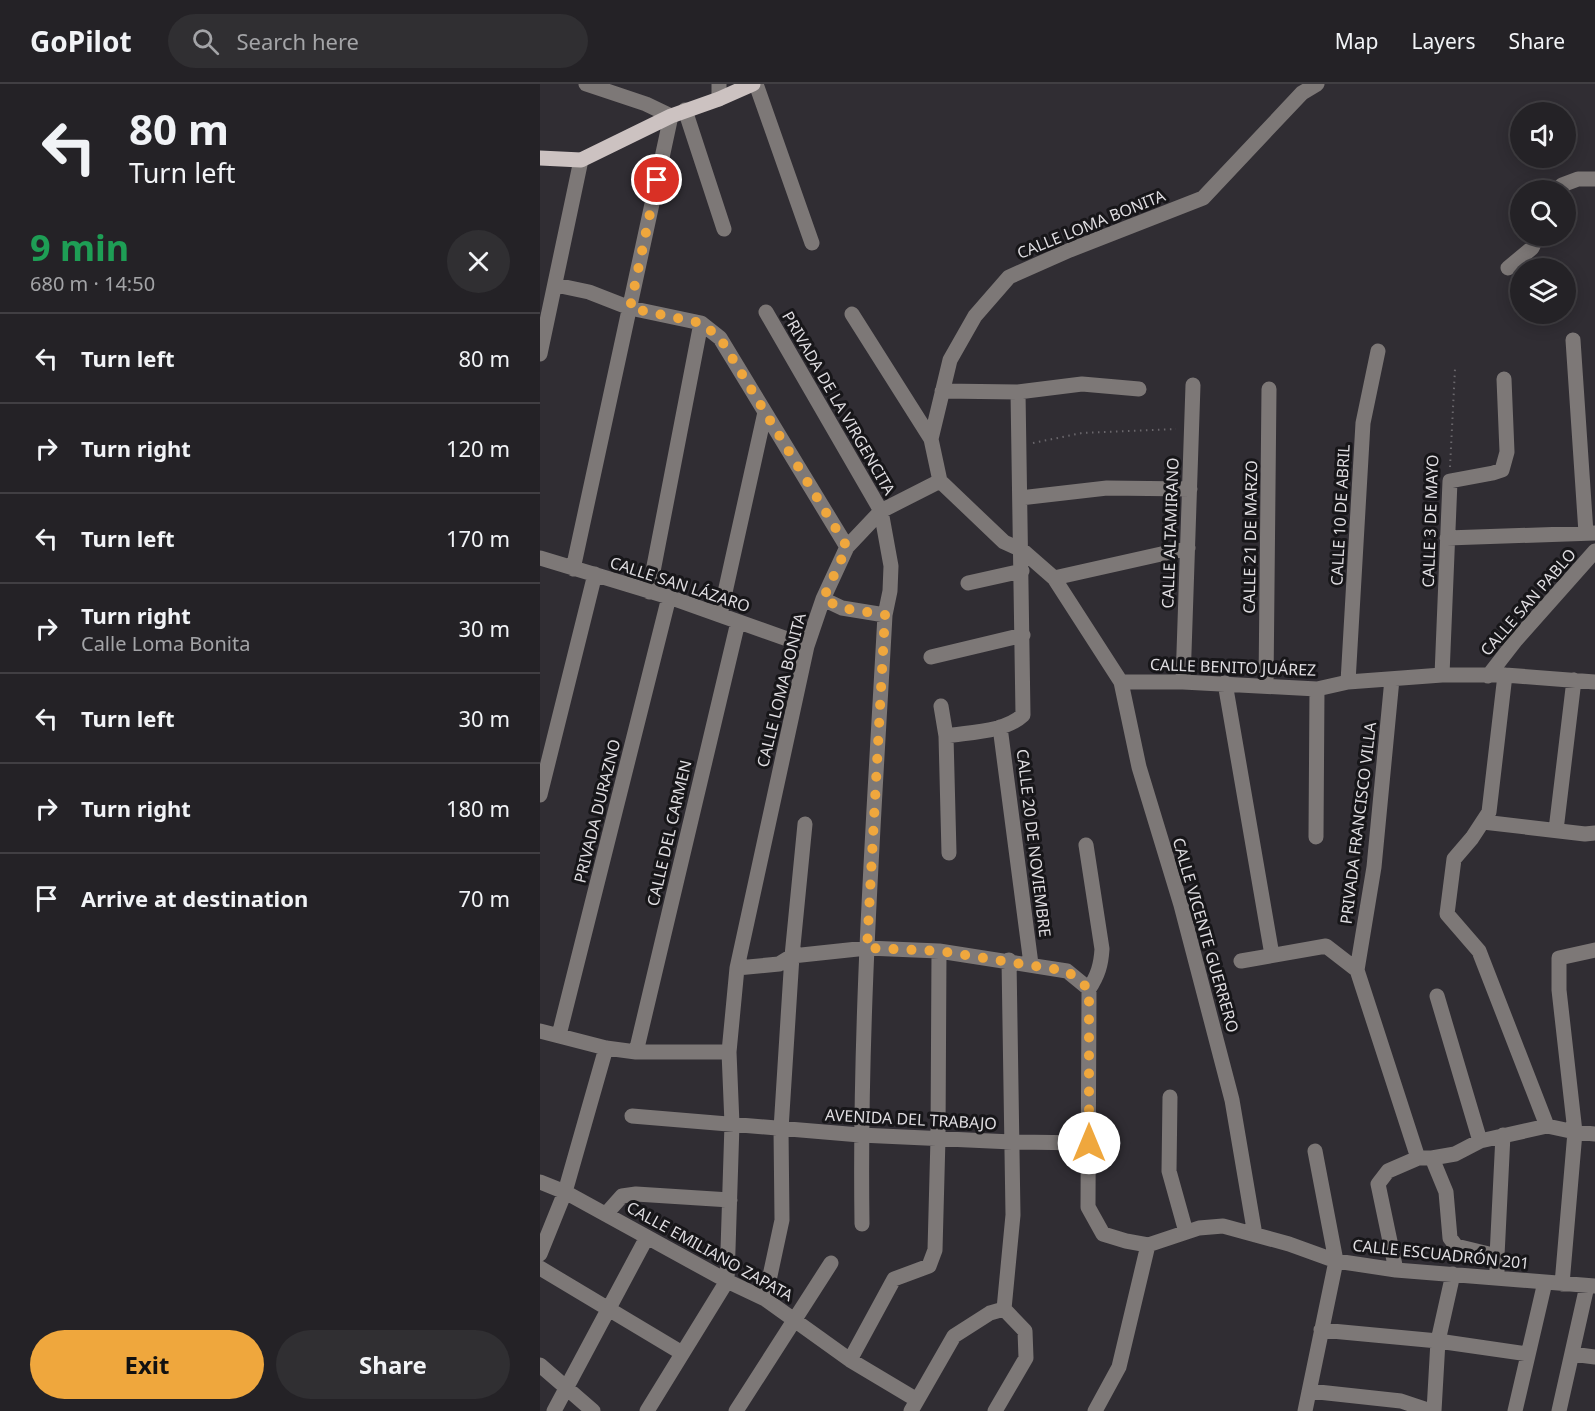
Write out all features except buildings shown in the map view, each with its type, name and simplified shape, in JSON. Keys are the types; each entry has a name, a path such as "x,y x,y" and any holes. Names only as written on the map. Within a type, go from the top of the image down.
{"main road":[{"path":"540,158 581,160 719,91 754,84"}],"street":[{"path":"586,84 678,113"},
{"path":"754,84 812,243"},
{"name":"CALLE LOMA BONITA","path":"727,1281 732,1124 729,1052 737,968 807,646 823,599 847,547 881,511 940,481 931,439 950,360 975,316 1009,278 1070,250 1203,198 1302,93 1317,84"},
{"path":"678,113 724,229"},
{"path":"573,569 630,308 678,113"},
{"path":"540,354 581,160"},
{"path":"1575,180 1595,179"},
{"path":"1508,268 1533,246"},
{"path":"556,285 589,292 630,308 701,323 720,338 847,547"},
{"name":"PRIVADA DE LA VIRGENCITA","path":"766,312 881,511 891,566 890,591 885,615 867,948 860,1135"},
{"path":"852,314 931,439"},
{"path":"649,592 701,323"},
{"path":"1447,538 1591,533 1573,340"},
{"name":"CALLE 10 DE ABRIL","path":"1348,682 1363,423 1378,351"},
{"path":"1450,481 1502,470 1507,452 1504,379"},
{"path":"942,391 1018,392 1082,384 1138,389"},
{"name":"CALLE ALTAMIRANO","path":"1183,682 1193,385"},
{"name":"CALLE 21 DE MARZO","path":"1266,686 1269,389"},
{"path":"946,736 1000,727 1018,720 1023,715 1018,392"},
{"path":"720,615 765,412"},
{"name":"CALLE VICENTE GUERRERO","path":"940,481 1004,542 1022,550 1054,578 1121,682 1139,767 1181,905 1232,1100 1255,1235"},
{"name":"CALLE 3 DE MAYO","path":"1442,675 1450,481"},
{"path":"1020,498 1107,488 1190,489"},
{"path":"1054,578 1188,548"},
{"name":"CALLE SAN PABLO","path":"1488,676 1516,640 1595,551"},
{"name":"CALLE SAN LÁZARO","path":"540,558 669,597 807,646"},
{"path":"968,583 1022,570"},
{"path":"540,795 595,574"},
{"name":"PRIVADA DURAZNO","path":"559,1035 669,597"},
{"path":"823,599 842,608 885,615"},
{"name":"CALLE DEL CARMEN","path":"636,1052 738,622"},
{"path":"931,657 1023,635"},
{"name":"CALLE BENITO JUÁREZ","path":"1121,682 1225,683 1317,689 1348,682 1442,675 1505,675 1595,682"},
{"path":"1505,675 1489,812 1472,838 1454,859 1447,914 1479,951 1547,1126"},
{"name":"PRIVADA FRANCISCO VILLA","path":"1356,970 1374,867 1392,679"},
{"path":"1556,830 1574,680"},
{"path":"1225,683 1272,955"},
{"path":"1316,837 1317,689"},
{"path":"941,706 946,736 949,853"},
{"name":"CALLE 20 DE NOVIEMBRE","path":"1000,727 1031,964"},
{"path":"1483,822 1585,834 1595,833"},
{"path":"765,1299 782,1220 781,1129 792,956 805,824"},
{"path":"1086,845 1102,949 1101,965 1089,989 1088,1207 1103,1234 1148,1245 1119,1367 1095,1411"},
{"path":"1240,961 1326,946 1356,970 1425,1158 1446,1192 1450,1238 1456,1246 1497,1256"},
{"path":"737,968 779,964 792,956 867,948 939,951 1009,960 1067,971 1089,989"},
{"path":"1562,1284 1575,1132 1559,990 1559,958 1595,950"},
{"path":"850,1360 894,1279 929,1266 934,1250 938,1138 939,951"},
{"path":"995,1411 1026,1358 1025,1331 1004,1309 1013,1215 1009,960"},
{"path":"1437,996 1480,1141"},
{"path":"540,1031 606,1048 636,1052 729,1052"},
{"path":"540,1254 565,1192 606,1048"},
{"path":"1170,1097 1169,1171 1186,1232"},
{"path":"632,1116 732,1124"},
{"name":"AVENIDA DEL TRABAJO","path":"732,1124 860,1135 1089,1143"},
{"path":"1396,1270 1378,1184 1388,1171 1425,1158 1455,1154 1480,1141 1547,1126 1595,1134"},
{"path":"860,1135 862,1224"},
{"path":"1497,1277 1503,1136"},
{"path":"1305,1411 1336,1261 1315,1151"},
{"name":"CALLE EMILIANO ZAPATA","path":"540,1182 565,1192 727,1281 765,1299 914,1405"},
{"path":"606,1214 622,1196 636,1194 730,1200"},
{"name":"CALLE ESCUADRÓN 201","path":"1148,1245 1199,1228 1223,1226 1336,1261 1396,1270 1591,1286"},
{"path":"554,1411 647,1237"},
{"path":"736,1411 831,1263"},
{"path":"540,1268 682,1353"},
{"path":"1309,1391 1401,1401 1432,1411 1438,1341 1453,1274"},
{"path":"647,1411 727,1281"},
{"path":"1515,1411 1545,1282"},
{"path":"1559,1411 1591,1286"},
{"path":"914,1405 954,1336 990,1313 1004,1309"},
{"path":"1321,1330 1438,1341 1528,1354"},
{"path":"1572,1354 1595,1357"},
{"path":"540,1365 593,1411"}],"path":[{"name":"CALLE 3 DE MAYO","path":"1450,481 1455,369"},
{"path":"1019,447 1082,433 1192,429"}],"route":[{"path":"657,180 630,308 701,323 720,338 847,547 823,599 842,608 885,615 867,948 939,951 1009,960 1067,971 1089,989 1089,1143"}]}
